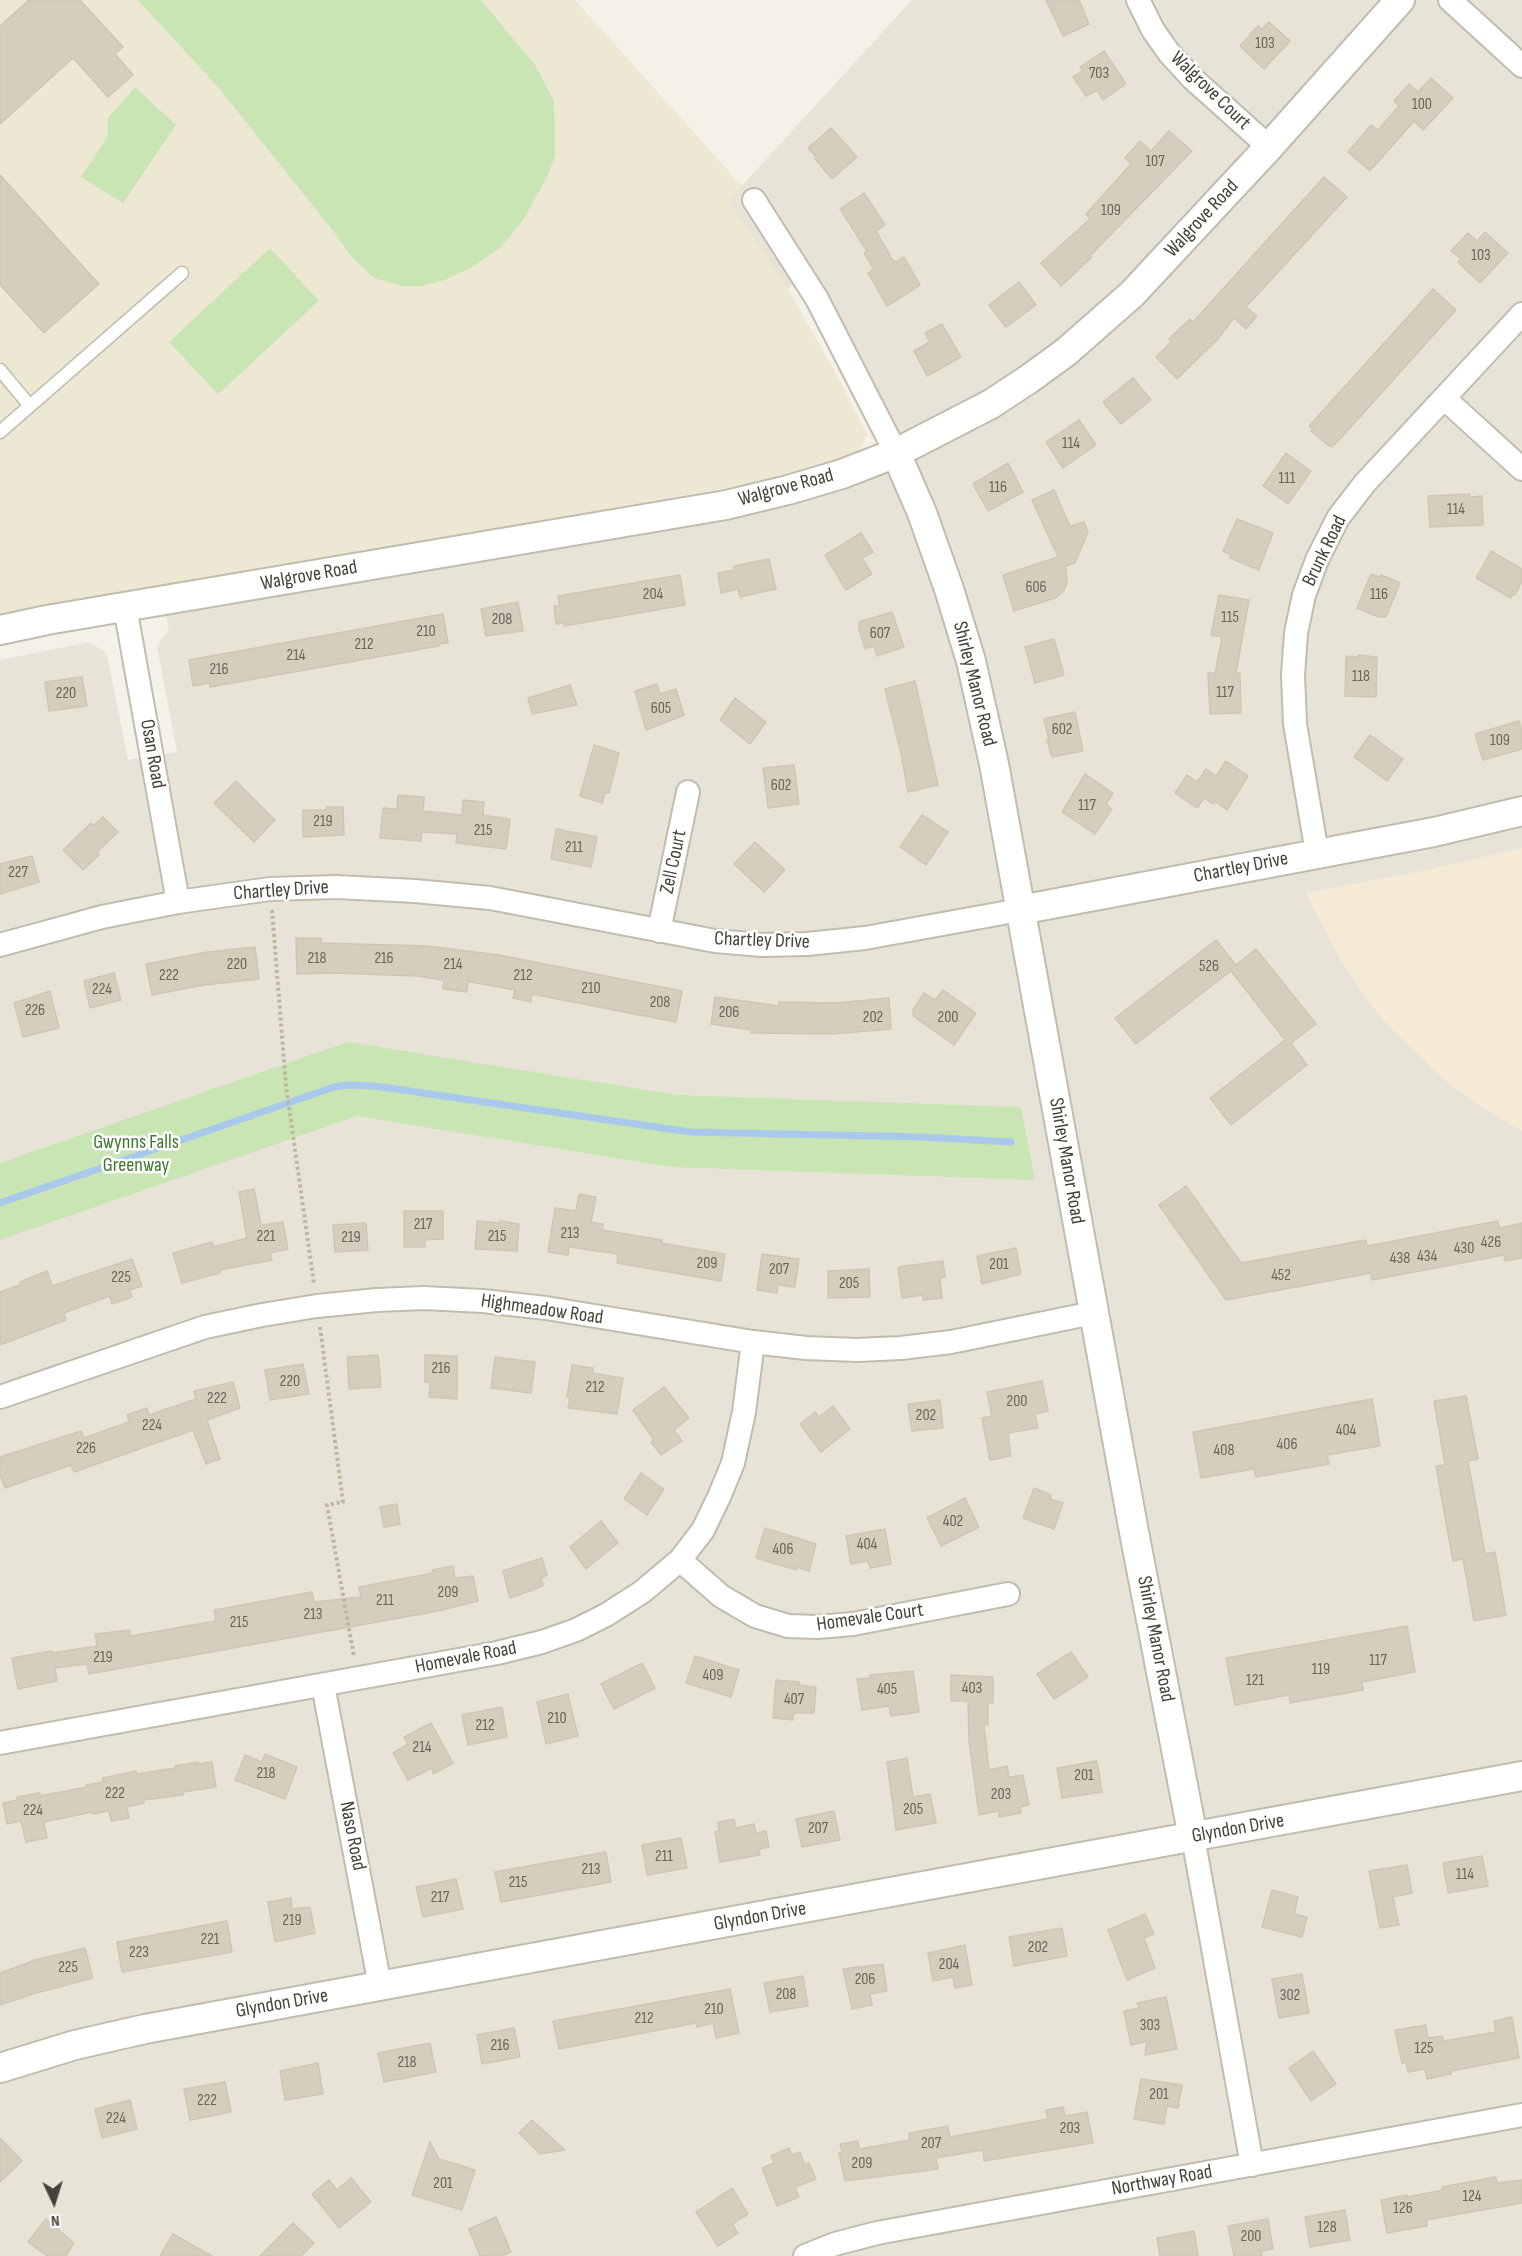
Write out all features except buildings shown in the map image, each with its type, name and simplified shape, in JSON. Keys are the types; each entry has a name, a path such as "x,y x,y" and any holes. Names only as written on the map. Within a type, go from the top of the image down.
{"street":[{"name":"Walgrove Court","path":"1138,0 1153,30 1169,53 1192,78 1269,147"},
{"name":"Walgrove Road","path":"0,630 726,505 842,474 896,453 991,404 1066,351 1132,294 1269,147 1400,0"},
{"path":"1450,0 1522,66"},
{"name":"Shirley Manor Road","path":"754,200 817,299 896,453 922,513 971,661 994,764 1093,1313 1193,1837 1252,2165"},
{"name":"Brunk Road","path":"1317,853 1295,724 1293,675 1296,633 1304,595 1317,560 1338,518 1365,483 1522,314"},
{"path":"1445,399 1522,469"},
{"name":"Osan Road","path":"125,607 178,902"},
{"name":"Zell Court","path":"659,931 688,792"},
{"name":"Chartley Drive","path":"0,945 102,917 178,902 270,889 336,887 490,898 715,941 762,945 807,944 865,938 1020,910 1434,832 1522,811"},
{"name":"Highmeadow Road","path":"0,1397 205,1328 317,1306 424,1298 483,1301 546,1308 753,1342 806,1348 857,1350 951,1342 1093,1313"},
{"name":"Homevale Road","path":"0,1743 497,1653 542,1642 576,1630 606,1615 642,1592 680,1560 703,1530 733,1463 744,1412 753,1342"},
{"name":"Homevale Court","path":"680,1560 721,1596 755,1616 788,1626 817,1627 853,1624 1008,1594"},
{"name":"Naso Road","path":"323,1685 380,1986"},
{"name":"Glyndon Drive","path":"0,2068 75,2044 145,2029 1522,1776"},
{"name":"Northway Road","path":"805,2256 835,2244 877,2233 1522,2115"}],"lane":[{"path":"0,432 182,273"},
{"path":"0,370 30,405"}],"path":[{"path":"270,889 286,1086 343,1502 327,1505 358,1678"}],"shaded area":[{"path":"0,0 575,0 742,186 728,202 788,289 839,379 867,434 859,453 748,484 0,616"},
{"path":"912,0 1522,0 1522,848 1429,870 1306,893 1340,959 1389,1026 1444,1079 1470,1099 1522,1131 1522,2256 0,2256 0,660 90,642 107,654 128,760 177,752 157,646 169,629 163,600 741,501 893,453 801,278 788,289 727,202"},
{"path":"1522,848 1522,1131 1470,1099 1444,1079 1389,1026 1340,959 1306,893 1429,870"}],"green space":[{"path":"138,0 481,0 535,65 554,101 555,156 547,177 523,220 500,248 474,266 445,280 421,286 402,286 374,278 351,256 218,87"},
{"path":"135,87 176,125 123,203 81,177 107,138 108,118"},
{"path":"270,248 319,301 218,394 169,342"},
{"name":"Gwynns Falls Greenway","path":"348,1042 677,1095 1021,1107 1035,1180 671,1167 357,1116 0,1240 0,1163"}],"waterway":[{"path":"0,1203 334,1087 348,1085 375,1086 690,1132 921,1137 1011,1142"}]}
